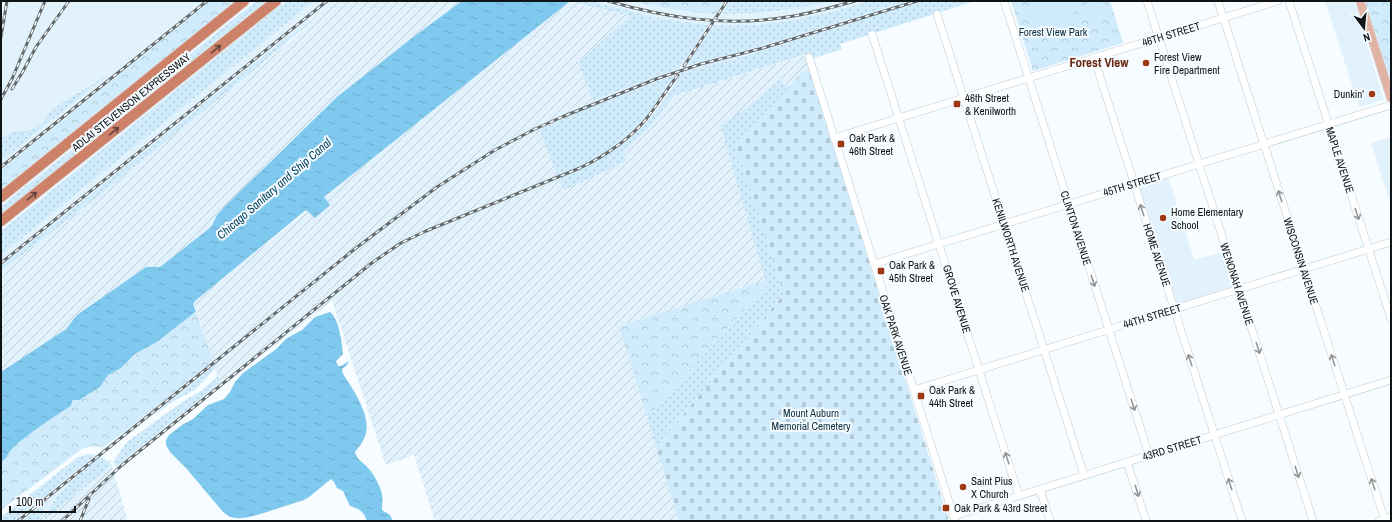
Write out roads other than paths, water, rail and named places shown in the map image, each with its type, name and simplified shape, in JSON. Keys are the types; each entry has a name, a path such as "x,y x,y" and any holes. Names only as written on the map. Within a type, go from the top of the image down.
{"highway":[{"name":"ADLAI STEVENSON EXPRESSWAY","path":"1,197 244,1"},
{"name":"ADLAI STEVENSON EXPRESSWAY","path":"1,221 276,1"}],"main road":[{"path":"1360,1 1391,98"}],"street":[{"name":"CLINTON AVENUE","path":"1004,1 1149,455"},
{"name":"WENONAH AVENUE","path":"1147,1 1313,521"},
{"name":"WISCONSIN AVENUE","path":"1218,1 1385,520"},
{"name":"46TH STREET","path":"834,138 1278,1"},
{"name":"MAPLE AVENUE","path":"1289,1 1391,319"},
{"name":"KENILWORTH AVENUE","path":"937,14 1084,475"},
{"name":"GROVE AVENUE","path":"872,34 1019,496"},
{"name":"OAK PARK AVENUE","path":"809,57 955,518"},
{"name":"HOME AVENUE","path":"1094,58 1242,521"},
{"name":"45TH STREET","path":"874,264 1391,105"},
{"name":"44TH STREET","path":"914,390 1391,242"},
{"name":"43RD STREET","path":"955,518 1084,475 1391,380"},
{"path":"1128,462 1146,521"},
{"path":"1040,489 1050,521"}],"water":[{"name":"Chicago Sanitary and Ship Canal","path":"462,1 570,1 324,197 330,205 315,218 306,210 195,301 193,304 196,311 194,313 157,342 135,354 121,368 108,375 100,387 80,400 72,401 71,406 46,422 16,445 1,462 1,372 66,329 77,315 146,267 160,267 211,227 217,215 228,203 337,97"},
{"path":"330,312 338,325 343,349 343,354 336,361 338,366 341,366 349,361 342,369 343,373 359,400 366,420 367,427 365,436 355,452 357,457 367,467 379,484 382,494 382,510 390,515 393,521 367,521 364,514 360,510 350,506 343,491 337,488 331,479 304,500 250,517 237,518 229,516 223,512 186,468 170,452 166,445 166,440 169,435 193,419 208,405 224,399 243,373 275,350 287,338 302,330 315,317"}],"railway":[{"path":"1,37 7,1"},
{"path":"1,99 12,79 45,1"},
{"path":"12,89 36,47 69,1"},
{"path":"1,167 207,1"},
{"path":"1,263 327,1"},
{"path":"608,1 674,16 719,21 764,20 796,16 855,1"},
{"path":"684,66 727,1"},
{"path":"18,521 356,248 437,187 495,150 562,117 656,79 701,64 763,48 917,1"},
{"path":"62,521 121,466 373,262 401,243 426,231 580,168 616,147 640,126 678,75"},
{"path":"80,521 89,499"}],"place":[{"name":"Forest View Fire Department","path":"1146,63"},
{"name":"Dunkin'","path":"1372,94"},
{"name":"46th Street & Kenilworth","path":"957,104"},
{"name":"Oak Park & 46th Street","path":"841,144"},
{"name":"Home Elementary School","path":"1163,218"},
{"name":"Oak Park & 45th Street","path":"881,271"},
{"name":"Oak Park & 44th Street","path":"921,396"},
{"name":"Saint Pius X Church","path":"963,487"},
{"name":"Oak Park & 43rd Street","path":"946,508"}],"district":[{"name":"Forest View","path":"1099,62"}],"park label":[{"name":"Forest View Park","path":"1053,32"},
{"name":"Mount Auburn Memorial Cemetery","path":"811,419"}]}
